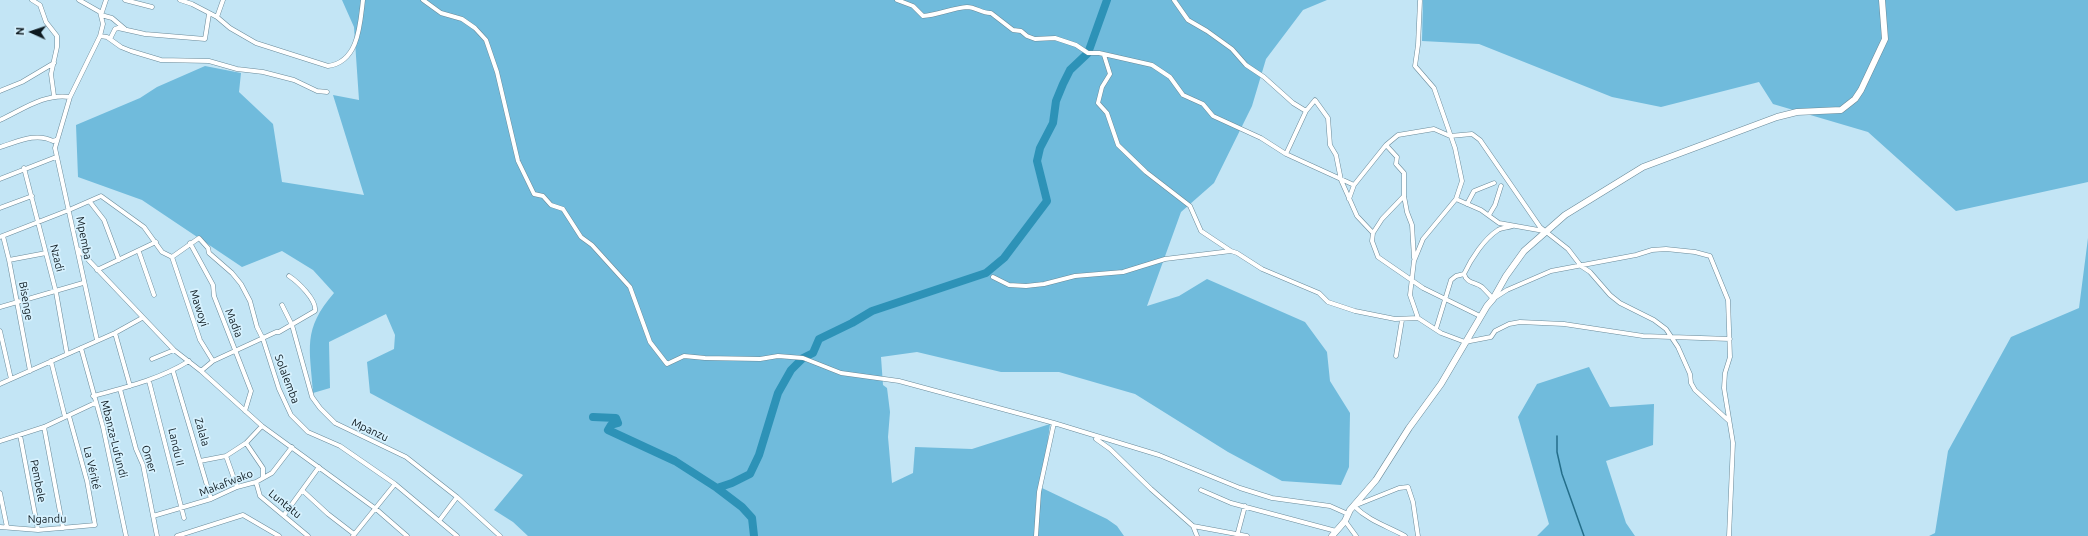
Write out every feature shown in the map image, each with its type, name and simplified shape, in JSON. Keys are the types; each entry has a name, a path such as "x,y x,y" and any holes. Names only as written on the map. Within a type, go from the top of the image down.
{"street":[{"path":"32,0 40,5 46,22 57,36 51,80 54,96"},
{"path":"79,0 95,8 101,15 112,18 125,29"},
{"path":"106,0 101,15 102,24 100,36 107,37 126,49 161,60 209,61 237,69 264,72 294,80 317,91 327,92"},
{"path":"125,0 152,7"},
{"path":"180,0 193,2 209,14 217,17 230,28 256,43 328,66 335,65 346,58 353,48 358,38 363,0"},
{"path":"217,17 223,0"},
{"path":"423,0 441,13 462,19 475,28 486,40 497,72 518,162 534,194 543,196 551,205 563,209 581,237 592,245 630,287 650,342 667,364 684,356 760,359 778,356 803,358 841,373 899,381 1054,423 1159,455 1240,488 1272,498 1330,506 1348,514"},
{"path":"897,0 912,6 923,16 969,7 986,14 992,13 1013,30 1035,39 1055,38 1076,45 1088,53 1152,65 1170,77 1183,95 1203,104 1213,116 1261,138 1286,154 1354,185"},
{"path":"1174,0 1188,20 1207,31 1232,49 1246,65 1264,77 1293,103 1306,111"},
{"path":"1201,490 1210,495 1334,534 1345,521 1354,506 1376,480 1409,428 1441,384 1480,316 1494,299 1506,276 1524,251 1565,215 1627,176 1679,152 1777,117 1797,112 1842,110 1855,99 1861,90 1883,46 1885,39 1882,0"},
{"path":"1414,260 1423,239 1456,199 1462,181 1455,148 1434,88 1415,66 1418,45 1420,1"},
{"path":"110,39 115,29 125,29 145,34 205,39 209,14"},
{"name":"Mpemba","path":"97,340 83,283 70,210 56,157 56,140 70,97 100,36"},
{"path":"1104,55 1110,74 1102,87 1098,103 1107,113 1118,145 1146,172 1190,206 1201,231 1262,269 1319,294 1328,302 1355,312 1402,320 1418,318 1436,329 1465,342 1491,337 1495,331 1510,324 1520,322 1552,323 1604,332 1730,340"},
{"path":"0,91 22,82 54,63"},
{"path":"0,120 12,115 22,108 54,96 70,97"},
{"path":"1286,154 1306,111 1315,100 1328,118 1330,145 1336,154 1341,180 1356,216 1373,232"},
{"path":"1349,199 1354,185 1393,137 1407,132 1434,129 1450,136 1472,134 1480,140 1540,227 1568,249 1581,266 1615,299 1666,328 1690,374 1691,383 1696,390 1729,421"},
{"path":"0,147 35,137 44,137 53,141 56,140"},
{"path":"1386,146 1397,157 1396,164 1404,173 1404,196 1407,212 1412,225 1414,260 1413,280 1410,294 1418,318"},
{"path":"0,179 24,168 56,157"},
{"name":"Nzadi","path":"24,168 56,292 67,354"},
{"path":"1467,204 1474,191 1494,182"},
{"path":"1489,215 1495,206 1500,186"},
{"path":"0,208 32,196"},
{"path":"2,236 90,202 101,196 144,227 166,256 172,257 190,243"},
{"path":"1404,196 1382,219 1373,232 1372,241 1378,257 1423,288 1480,316"},
{"path":"1456,199 1489,215 1500,223 1546,231"},
{"path":"90,202 104,220 119,260"},
{"path":"1494,299 1480,286 1472,284 1466,279 1464,274 1468,264 1499,229 1513,226"},
{"name":"Bisenge","path":"2,236 9,260 30,371"},
{"name":"Solalemba","path":"190,243 199,238 208,248 209,253 241,284 250,301 257,327 263,339 279,389 291,415 308,432 340,446 395,484 457,536"},
{"path":"97,270 139,252 156,242"},
{"name":"Madia","path":"190,243 213,285 214,296 251,391 245,411"},
{"path":"78,249 174,350 201,371 262,426 376,509 407,536"},
{"path":"1494,299 1507,290 1551,271 1581,266 1652,250 1666,249 1696,252 1710,256 1728,300 1730,357 1725,373 1724,388 1733,444 1734,471 1730,500 1729,536"},
{"path":"993,277 1009,285 1026,286 1044,284 1074,276 1123,272 1165,259 1231,251"},
{"path":"139,252 154,295"},
{"path":"9,260 46,253"},
{"name":"Mawoyi","path":"172,257 200,340 213,361"},
{"path":"1436,329 1451,280 1456,276 1464,274"},
{"path":"201,371 213,361 292,325 315,311 316,308 299,282 289,276"},
{"path":"0,307 83,283"},
{"name":"Mpanzu","path":"282,305 292,325 312,398 335,424 406,457 457,497 500,536"},
{"path":"0,384 115,333 142,318"},
{"path":"1396,356 1402,320"},
{"path":"0,331 11,379"},
{"path":"115,333 130,386"},
{"name":"Mbanza-Lufundi","path":"81,348 95,403 103,427 126,536"},
{"path":"152,359 174,350"},
{"name":"La Vérité","path":"51,361 87,481 95,525"},
{"path":"94,396 149,381 173,371 189,362"},
{"name":"Zalala","path":"173,371 211,499"},
{"name":"Landu II","path":"149,381 184,518"},
{"name":"Omer","path":"120,389 136,449 143,465 156,536"},
{"path":"0,441 44,426 95,403"},
{"path":"1036,536 1039,492 1054,423"},
{"path":"44,426 63,528"},
{"path":"200,461 226,456 246,443 262,426"},
{"path":"1078,431 1100,440 1192,526 1198,536"},
{"name":"Pembele","path":"20,435 38,530"},
{"path":"246,443 263,468 263,478"},
{"name":"Makafwako","path":"153,516 211,499 237,487 256,482 272,473 292,447"},
{"path":"226,456 237,487"},
{"path":"284,515 319,467"},
{"name":"Luntatu","path":"256,482 260,496 308,536"},
{"path":"303,490 353,535 376,509 395,484"},
{"path":"1354,506 1399,488 1408,487 1413,502 1418,536"},
{"path":"0,493 7,527"},
{"path":"439,521 457,497"},
{"path":"1238,535 1244,506"},
{"path":"1354,506 1362,514 1377,523 1405,536"},
{"path":"176,536 243,515 279,536"},
{"path":"1345,521 1356,536"},
{"name":"Ngandu","path":"0,526 38,530 95,525"},
{"path":"1192,526 1247,536"}],"shaded area":[{"path":"342,0 1327,0 1303,10 1266,59 1252,106 1214,183 1181,212 1147,306 1179,296 1207,279 1305,322 1327,352 1330,381 1350,413 1349,467 1341,485 1282,481 1228,452 1135,394 1059,372 1001,372 917,352 881,357 883,385 887,388 890,412 888,437 892,483 913,473 915,447 972,449 1050,424 1042,488 1107,519 1117,526 1124,536 528,536 513,522 494,510 523,475 370,393 367,362 394,349 395,335 386,314 329,342 330,388 313,393 310,340 317,318 334,293 313,270 282,251 242,267 142,200 78,177 76,125 140,98 157,87 205,66 241,73 239,92 273,124 282,182 364,195 333,95 359,100 354,27"},
{"path":"1423,0 2088,0 2088,182 1956,211 1868,132 1773,104 1759,82 1661,107 1612,97 1479,44 1422,41"},
{"path":"2088,238 2088,536 1929,536 1935,533 1948,451 2011,337 2079,308"},
{"path":"1589,367 1610,407 1654,404 1653,445 1606,461 1626,523 1635,536 1537,536 1549,524 1518,417 1537,384"}],"waterway":[{"path":"717,488 732,483 750,474 759,455 778,393 791,370 803,358 813,353 819,339 852,323 872,311 986,273 1004,258 1047,201 1037,161 1040,148 1053,123 1056,101 1063,84 1070,70 1088,53 1107,0"},
{"path":"593,417 616,418 618,423 611,425 608,430 675,461 717,488 742,507 752,518 754,536"},
{"path":"1557,436 1557,452 1562,474 1584,536"}]}
